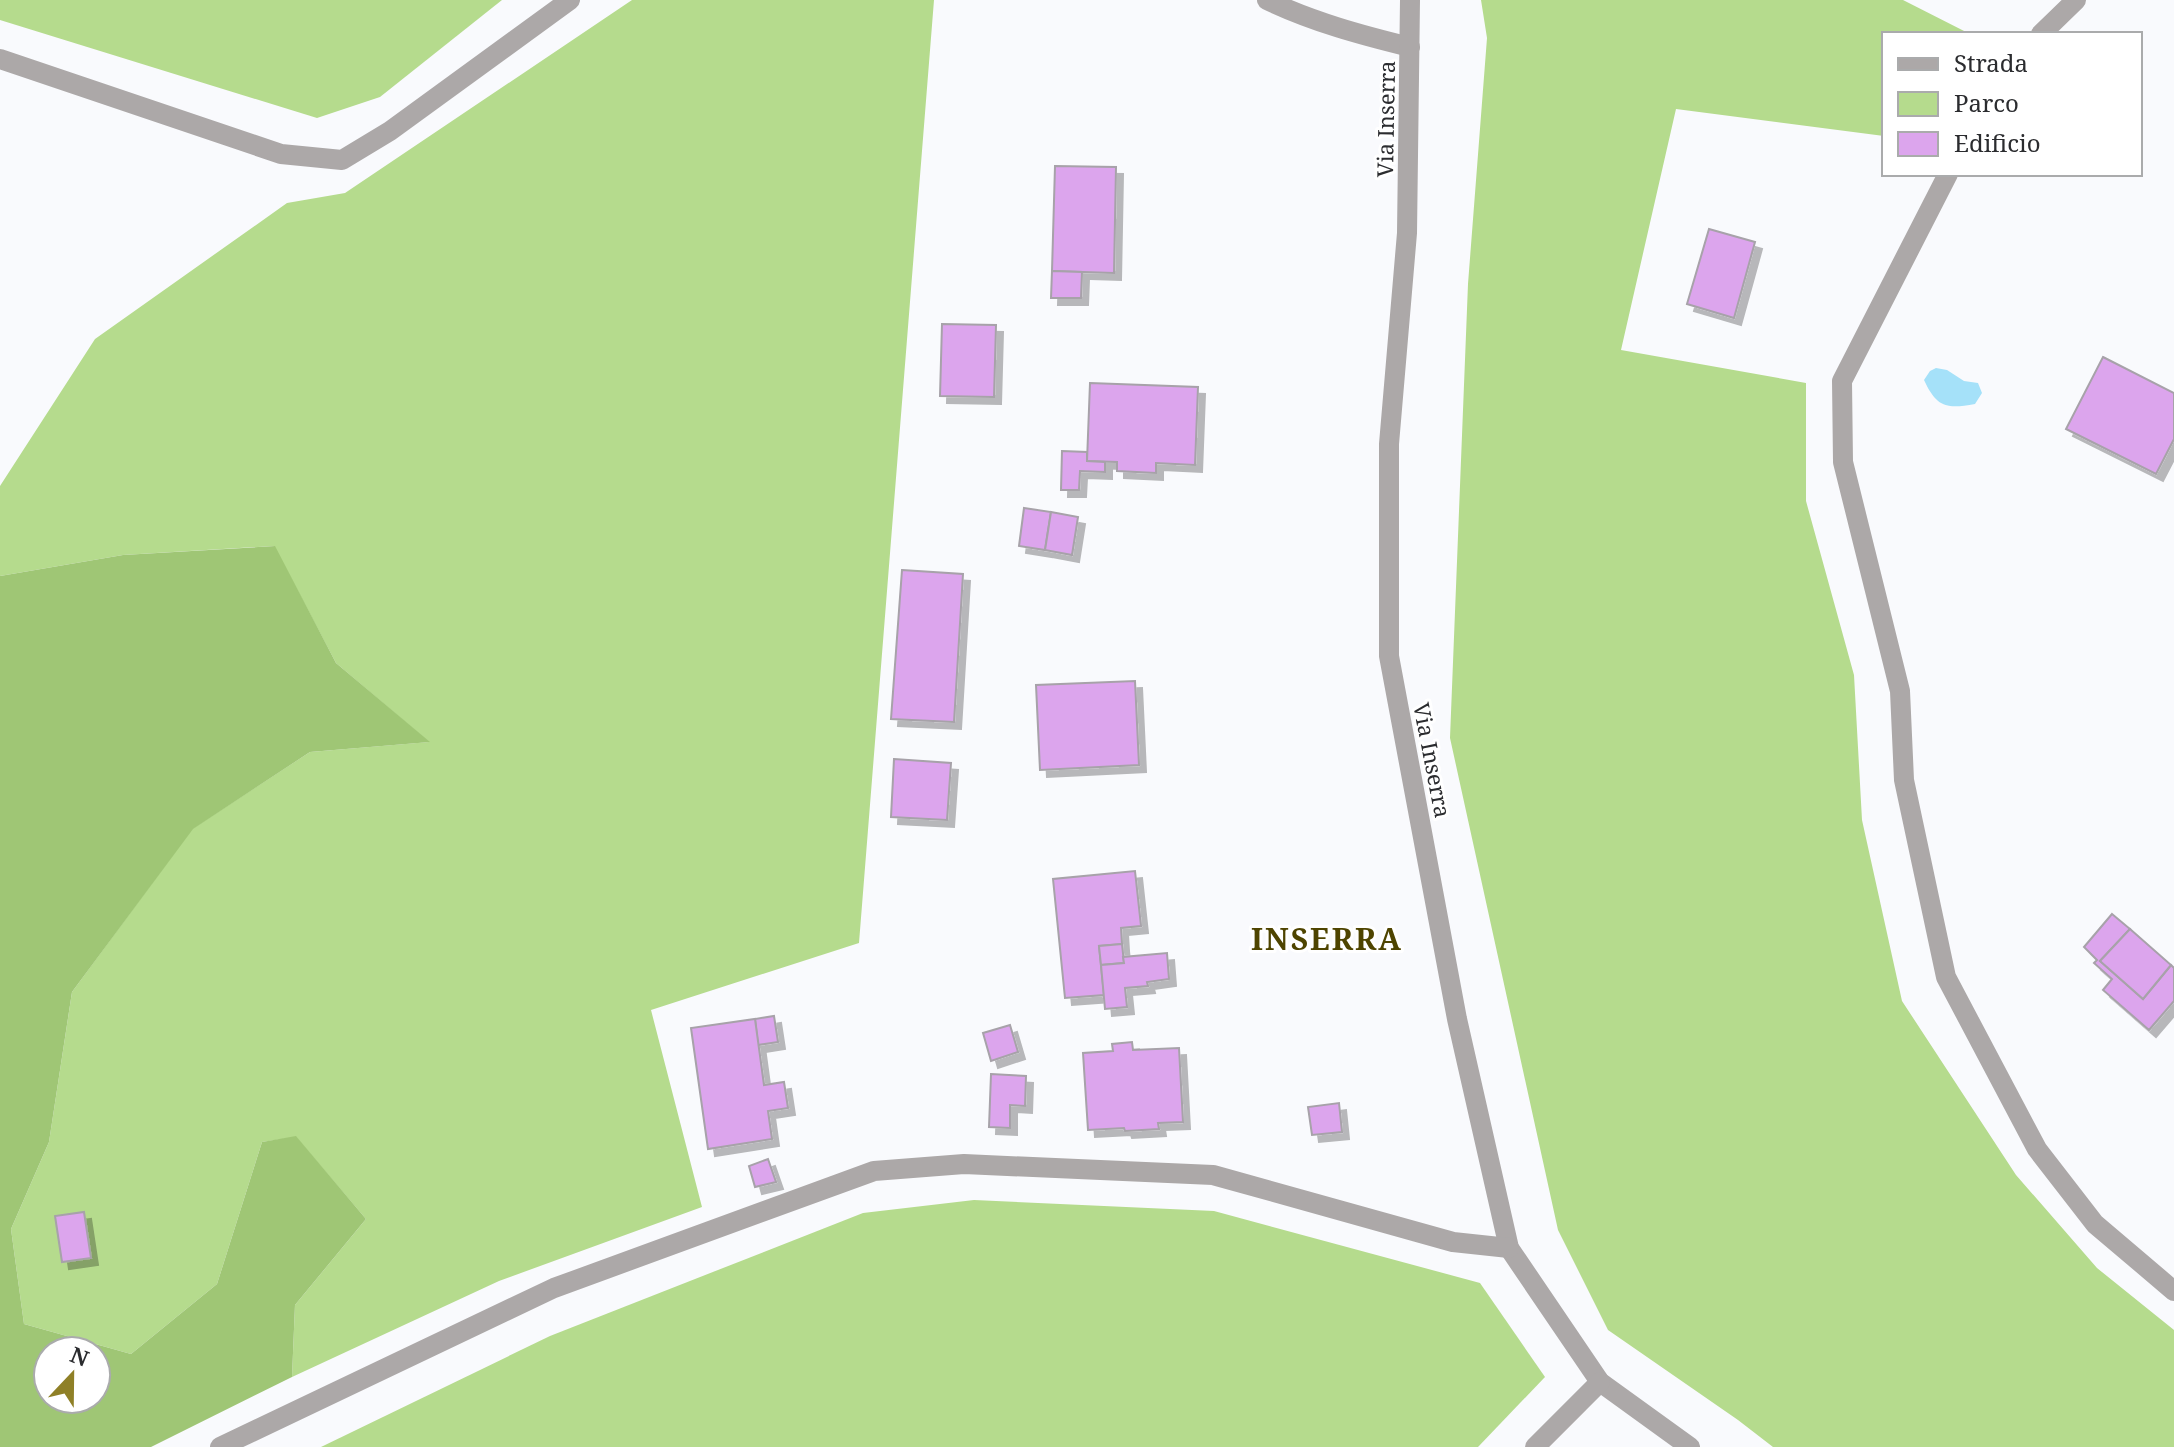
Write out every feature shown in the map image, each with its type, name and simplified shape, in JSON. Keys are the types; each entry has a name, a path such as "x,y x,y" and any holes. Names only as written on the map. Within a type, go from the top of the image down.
{"street":[{"path":"0,59 281,154 342,160 390,131 570,0"},
{"path":"1267,0 1358,35 1410,47"},
{"name":"Via Inserra","path":"1410,0 1407,233 1389,444 1389,656 1457,1019 1509,1248 1600,1382 1690,1447"},
{"path":"2043,32 2076,0"},
{"path":"1947,176 1842,381 1843,462 1900,691 1904,780 1946,977 2037,1149 2095,1224 2174,1291"},
{"path":"220,1447 554,1288 874,1171 964,1164 1213,1175 1453,1242 1509,1248"},
{"path":"1535,1447 1600,1382"}],"green space":[{"path":"0,0 502,0 380,97 317,118 0,20"},
{"path":"632,0 934,0 859,943 651,1010 702,1207 499,1281 292,1377 295,1305 366,1219 296,1137 262,1142 217,1284 131,1354 112,1349 112,1335 63,1335 24,1324 11,1229 49,1142 72,992 192,829 310,752 429,742 336,663 274,546 123,555 0,576 0,486 95,339 287,203 345,193"},
{"path":"1481,0 1903,0 1966,32 1882,32 1882,136 1676,109 1621,350 1806,383 1806,501 1854,675 1862,820 1902,1001 2016,1175 2097,1268 2174,1330 2174,1447 1773,1447 1608,1330 1558,1230 1450,738 1468,284 1487,38"},
{"path":"275,546 336,663 430,742 310,752 193,829 72,992 49,1142 11,1229 24,1324 63,1335 32,1335 32,1415 112,1415 112,1349 131,1354 217,1284 262,1142 296,1136 366,1219 295,1305 292,1377 151,1447 0,1447 0,576 123,555"},
{"path":"974,1200 1214,1211 1480,1283 1545,1377 1478,1447 321,1447 550,1336 863,1213"}],"water":[{"path":"1936,368 1947,370 1964,381 1978,383 1982,393 1975,404 1950,406 1938,401 1924,380"}],"building":[{"path":"1055,166 1116,167 1114,273 1052,271"},
{"path":"1709,229 1755,242 1734,318 1687,304"},
{"path":"1052,271 1082,272 1081,298 1051,298"},
{"path":"942,324 996,325 994,397 940,396"},
{"path":"2103,357 2174,393 2174,439 2156,474 2066,429"},
{"path":"1090,383 1198,387 1195,465 1156,463 1156,473 1117,471 1117,462 1087,461"},
{"path":"1062,451 1087,452 1087,461 1105,462 1105,472 1080,471 1079,490 1061,490"},
{"path":"1024,508 1051,512 1045,550 1019,546"},
{"path":"1051,512 1078,517 1072,555 1045,550"},
{"path":"902,570 963,574 954,722 891,719"},
{"path":"1135,681 1139,765 1040,770 1036,685"},
{"path":"894,759 951,763 947,820 891,817"},
{"path":"1135,871 1141,926 1121,928 1122,944 1099,946 1104,995 1065,998 1053,879"},
{"path":"2112,914 2130,929 2100,961 2143,999 2171,965 2174,968 2174,1001 2149,1030 2103,990 2112,979 2094,963 2097,960 2084,947"},
{"path":"2130,929 2171,965 2143,999 2100,961"},
{"path":"1122,944 1124,963 1101,965 1099,946"},
{"path":"1167,953 1169,979 1147,982 1148,986 1125,988 1127,1007 1105,1009 1101,965 1124,963 1123,957"},
{"path":"774,1016 778,1042 758,1045 755,1019"},
{"path":"755,1019 764,1085 784,1082 788,1108 768,1111 772,1139 708,1149 691,1028"},
{"path":"1010,1025 1018,1052 991,1061 983,1033"},
{"path":"1132,1042 1133,1050 1179,1048 1183,1122 1158,1123 1159,1129 1088,1130 1083,1053 1113,1051 1112,1044"},
{"path":"991,1074 1026,1076 1025,1106 1010,1105 1010,1128 989,1127"},
{"path":"1339,1103 1342,1132 1312,1135 1308,1107"},
{"path":"768,1159 776,1182 755,1187 749,1166"},
{"path":"84,1212 91,1258 62,1262 55,1216"}],"district":[{"name":"INSERRA","path":"1327,938"}]}
